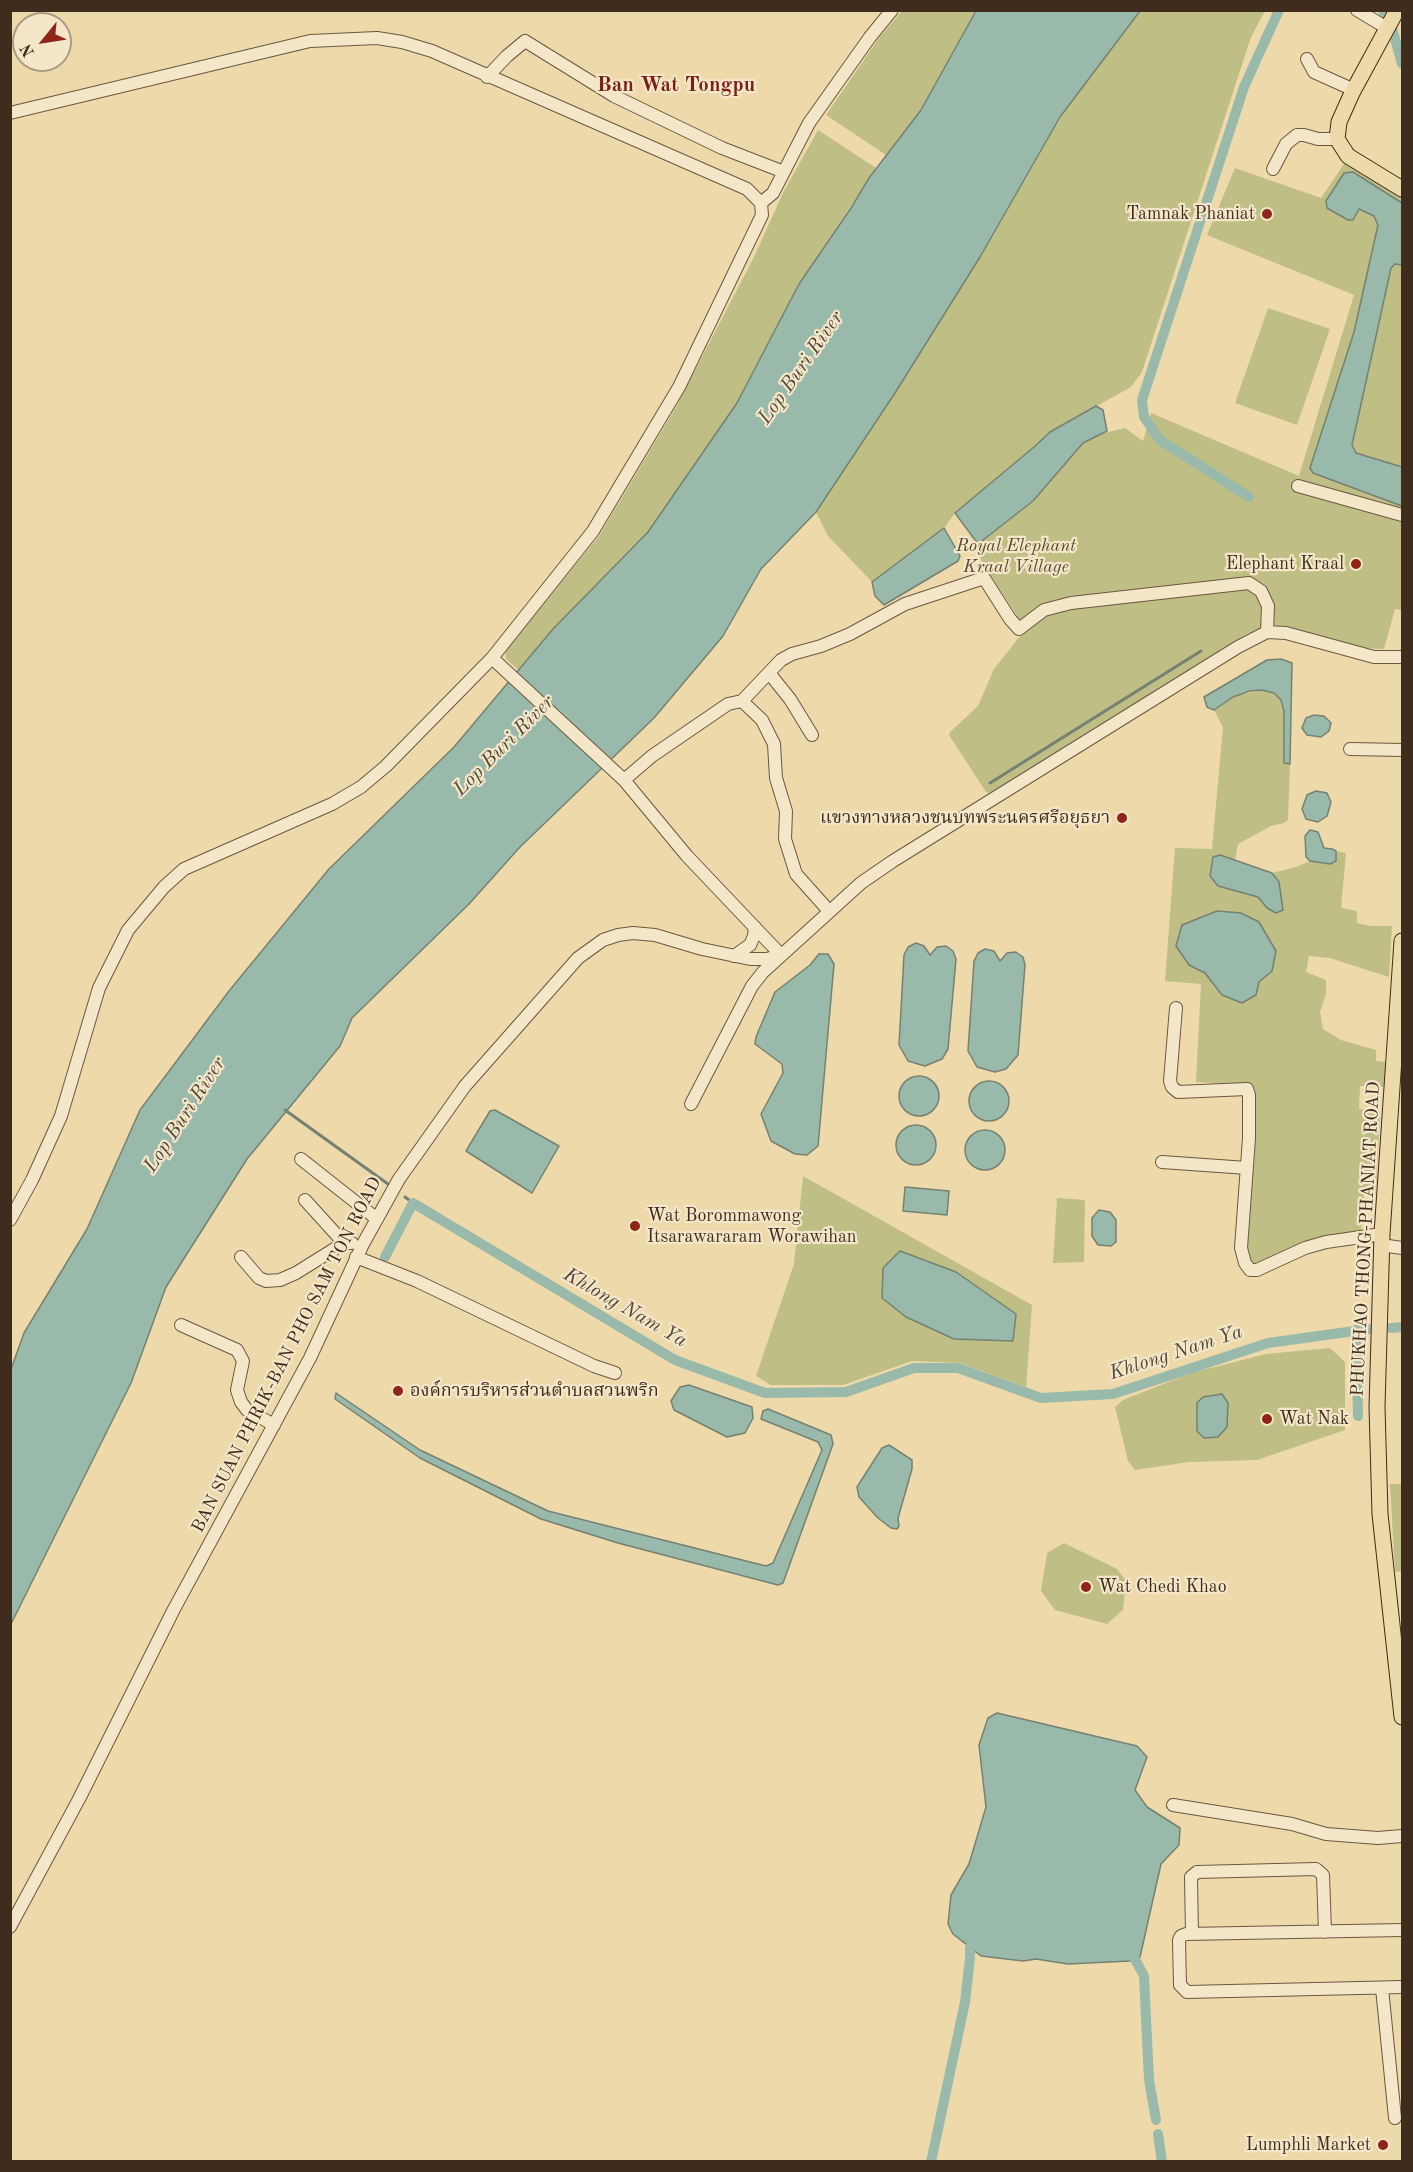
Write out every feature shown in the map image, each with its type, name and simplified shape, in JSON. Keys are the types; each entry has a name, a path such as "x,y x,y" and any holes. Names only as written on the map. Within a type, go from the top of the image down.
{"main road":[{"path":"1392,20 1354,90 1340,122 1337,139 1348,156 1402,189"},
{"name":"PHUKHAO THONG-PHANIAT ROAD","path":"1402,941 1382,1240 1377,1473 1402,1717"}],"street":[{"path":"761,202 773,193 809,123 892,10"},
{"path":"1357,10 1392,20"},
{"path":"10,113 310,41 377,38 402,42 432,51 747,189 761,202 762,215 679,387 593,531 492,658 386,766 361,788 332,804 184,869 146,906 128,930 99,988 61,1116 32,1180 10,1220"},
{"path":"487,77 525,41 614,96 722,148 784,172"},
{"path":"1306,59 1314,72 1354,90"},
{"path":"1273,170 1292,137 1304,135 1318,140 1337,139"},
{"path":"1298,486 1402,515"},
{"path":"621,777 728,704 742,701 781,660 850,634 905,604 984,578 1019,629 1044,610 1071,603 1249,583 1260,591 1268,606 1267,632"},
{"path":"691,1104 752,986 763,972 861,883 893,861 1238,647 1267,632 1286,633 1374,657 1402,657"},
{"path":"492,658 621,777 687,856 781,955"},
{"path":"769,673 790,699 813,735"},
{"path":"742,701 762,720 774,744 776,778 786,811 785,839 796,874 829,911"},
{"path":"1350,749 1402,750"},
{"path":"734,956 750,945 755,927"},
{"name":"BAN SUAN PHRIK-BAN PHO SAM TON ROAD","path":"10,1927 79,1799 173,1611 310,1358 363,1244 399,1179 465,1086 578,958 603,940 618,934 633,933 655,935 734,956 766,959 781,955"},
{"path":"1176,1008 1170,1081 1172,1086 1178,1092 1246,1089 1249,1095 1241,1248 1245,1263 1250,1270 1257,1270 1305,1248 1326,1242 1382,1240 1402,1248"},
{"path":"301,1159 377,1219"},
{"path":"1162,1162 1246,1168"},
{"path":"305,1200 344,1243"},
{"path":"241,1257 260,1278 266,1281 280,1280 296,1273 344,1243 363,1244"},
{"path":"356,1257 417,1281 594,1366 615,1373"},
{"path":"181,1325 237,1350 243,1361 237,1390 240,1402 248,1410 274,1425"},
{"path":"1173,1805 1292,1824 1334,1835 1378,1838 1402,1836"},
{"path":"1192,1934 1193,1874 1197,1872 1304,1869 1316,1869 1323,1875 1325,1932"},
{"path":"1402,1930 1192,1934 1181,1936 1179,1940 1180,1985 1186,1992 1402,1987"},
{"path":"1382,1988 1395,2118"}],"green space":[{"path":"902,11 976,11 921,110 886,155 826,115 879,38"},
{"path":"1138,11 1265,11 1251,37 1142,372 1131,387 1050,432 955,513 944,528 872,582 828,536 816,512 895,393 980,257 1060,117"},
{"path":"818,130 876,168 799,284 737,403 648,532 553,629 520,671 506,659 505,651 599,536 676,407 754,257 783,193"},
{"name":"Royal Elephant Kraal Village","path":"1346,161 1402,194 1402,610 1395,609 1384,649 1363,648 1289,627 1271,627 1247,634 991,793 986,792 949,735 978,706 994,669 1024,631 1014,611 973,548 1033,501 1083,443 1096,435 1125,428 1143,441 1151,413 1299,476 1354,295 1207,235 1235,168 1321,198"},
{"path":"1268,308 1330,329 1297,425 1235,403"},
{"path":"1262,690 1274,693 1281,700 1284,711 1284,763 1290,764 1288,820 1271,826 1238,844 1235,860 1220,855 1218,886 1258,897 1267,908 1279,882 1272,873 1310,861 1330,864 1336,861 1336,851 1346,853 1341,908 1357,911 1357,923 1370,926 1392,926 1389,977 1330,958 1309,956 1306,972 1326,980 1326,994 1320,1012 1323,1029 1341,1040 1376,1050 1376,1061 1386,1062 1384,1087 1360,1086 1359,1109 1380,1112 1376,1195 1364,1193 1361,1233 1258,1264 1251,1263 1247,1258 1246,1245 1249,1085 1196,1082 1201,984 1165,981 1175,848 1212,849 1223,727 1214,710 1233,697","holes":["1272,971 1259,982 1222,995 1205,973"]},
{"path":"803,1176 1032,1305 1026,1387 960,1363 912,1361 843,1385 771,1385 756,1376 794,1264"},
{"path":"1057,1198 1085,1200 1084,1262 1053,1263"},
{"path":"1330,1348 1345,1362 1345,1430 1257,1460 1189,1462 1135,1470 1128,1461 1115,1407 1123,1400 1191,1373 1266,1354"},
{"path":"1390,1484 1402,1484 1402,1571 1395,1572"},
{"path":"1064,1543 1117,1569 1126,1581 1123,1610 1107,1624 1055,1610 1041,1591 1047,1553"}],"water":[{"name":"Lop Buri River","path":"976,11 1140,11 1060,117 980,257 895,393 816,512 761,569 723,636 654,718 520,847 469,904 352,1018 340,1046 247,1159 166,1287 131,1383 11,1624 11,1369 24,1333 87,1229 140,1110 229,991 329,869 454,747 553,629 648,532 737,403 799,284 869,178 921,110"},
{"path":"1353,172 1402,203 1402,265 1395,264 1391,268 1352,445 1356,453 1402,467 1402,506 1313,473 1310,468 1354,332 1378,225 1374,216 1359,209 1353,220 1348,220 1327,208 1326,201 1344,173"},
{"path":"1096,406 1103,410 1107,431 1083,443 1033,501 978,544 955,513 1050,432"},
{"path":"944,528 960,556 958,561 884,605 875,596 872,582"},
{"path":"1281,659 1292,663 1290,764 1284,763 1284,711 1281,700 1274,693 1262,690 1250,691 1233,697 1214,710 1207,707 1204,697 1267,660"},
{"path":"1314,715 1324,716 1331,723 1329,731 1321,737 1307,735 1302,728 1306,718"},
{"path":"1316,791 1327,793 1331,802 1327,816 1318,822 1306,819 1302,809 1307,795"},
{"path":"1310,830 1318,832 1324,848 1336,851 1336,861 1330,864 1310,861 1306,857 1305,836"},
{"path":"1220,855 1272,873 1279,882 1283,910 1276,913 1267,908 1258,897 1218,886 1210,876 1213,857"},
{"path":"1217,911 1241,913 1259,922 1276,951 1272,971 1259,982 1256,995 1242,1003 1222,995 1205,973 1189,965 1176,946 1182,925"},
{"path":"916,943 924,946 930,955 937,947 946,946 953,951 956,959 948,1049 942,1059 925,1066 908,1061 899,1045 904,955 908,947"},
{"path":"985,949 994,951 1000,961 1007,953 1016,952 1023,957 1025,965 1018,1055 1006,1069 995,1072 977,1067 968,1051 974,961 978,953"},
{"path":"819,954 828,954 834,964 818,1146 807,1155 795,1154 771,1141 761,1114 783,1073 782,1064 755,1044 775,992 810,965"},
{"path":"919,1076 933,1082 939,1096 933,1110 919,1116 905,1110 899,1096 905,1082"},
{"path":"989,1081 1003,1087 1009,1101 1003,1115 989,1121 975,1115 969,1101 975,1087"},
{"path":"495,1110 559,1146 532,1193 466,1151 490,1111"},
{"path":"916,1125 924,1126 930,1131 935,1137 935,1153 930,1159 924,1164 916,1165 908,1164 902,1159 897,1153 896,1145 897,1137 902,1131 908,1126"},
{"path":"985,1130 999,1136 1005,1150 999,1164 985,1170 971,1164 965,1150 971,1136"},
{"path":"905,1187 949,1191 947,1215 903,1211"},
{"path":"1099,1210 1110,1212 1116,1220 1116,1242 1111,1246 1098,1245 1092,1236 1092,1218"},
{"path":"900,1251 956,1272 1016,1314 1013,1341 954,1339 906,1317 882,1298 883,1268"},
{"path":"689,1385 752,1407 753,1418 745,1433 727,1437 674,1410 671,1401 680,1387"},
{"path":"336,1393 420,1450 548,1511 766,1566 773,1563 822,1450 818,1442 761,1419 763,1411 768,1409 831,1435 833,1444 783,1583 778,1585 618,1543 541,1519 420,1458 335,1399"},
{"path":"1222,1394 1228,1403 1227,1427 1218,1437 1204,1438 1197,1431 1197,1403 1203,1397"},
{"path":"889,1445 912,1460 912,1469 897,1529 891,1528 878,1518 859,1497 857,1487 882,1448"},
{"path":"997,1713 1137,1746 1147,1757 1135,1790 1147,1807 1180,1828 1179,1845 1161,1864 1140,1957 1130,1961 1068,1964 1036,1959 1023,1961 981,1956 953,1934 948,1924 951,1895 969,1864 986,1807 979,1745 988,1718"}],"waterway":[{"path":"1249,497 1160,440 1144,417 1142,400 1244,87 1279,10"},
{"path":"1392,28 1402,64"},
{"path":"990,783 1201,651"},
{"name":"Khlong Nam Ya","path":"285,1110 388,1184"},
{"name":"Khlong Nam Ya","path":"405,1197 413,1203"},
{"name":"Khlong Nam Ya","path":"385,1257 413,1203 675,1360 765,1393 846,1392 914,1368 958,1368 1041,1398 1113,1394 1268,1343 1369,1329"},
{"name":"Khlong Nam Ya","path":"1391,1328 1402,1327"},
{"path":"1356,1330 1358,1416"},
{"path":"970,1954 970,1948 977,1935"},
{"path":"1129,1948 1144,1976 1149,2080 1156,2120"},
{"path":"931,2162 965,2002 970,1958"},
{"path":"1158,2134 1162,2162"}],"place":[{"name":"Tamnak Phaniat","path":"1267,214"},
{"name":"Elephant Kraal","path":"1356,564"},
{"name":"แขวงทางหลวงชนบทพระนครศรีอยุธยา","path":"1122,818"},
{"name":"Wat Borommawong Itsarawararam Worawihan","path":"635,1226"},
{"name":"องค์การบริหารส่วนตำบลสวนพริก","path":"398,1391"},
{"name":"Wat Nak","path":"1267,1419"},
{"name":"Wat Chedi Khao","path":"1086,1587"},
{"name":"Lumphli Market","path":"1383,2145"}],"district":[{"name":"Ban Wat Tongpu","path":"676,85"}]}
